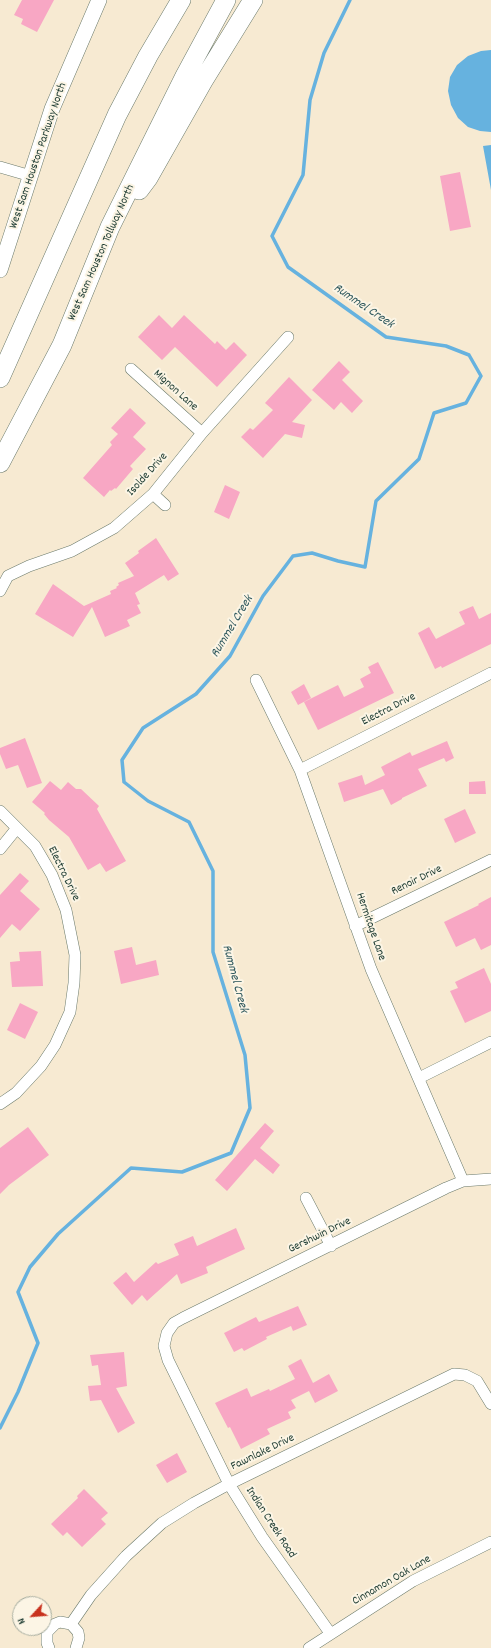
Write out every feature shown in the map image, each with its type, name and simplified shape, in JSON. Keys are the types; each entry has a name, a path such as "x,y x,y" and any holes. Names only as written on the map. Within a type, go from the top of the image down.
{"highway":[{"path":"0,378 117,115 148,56 181,0"},
{"name":"West Sam Houston Tollway North","path":"0,463 62,345 110,227 185,76 226,0"},
{"path":"110,227 148,178 203,81 248,6"}],"main road":[{"name":"West Sam Houston Parkway North","path":"0,270 52,109 99,0"}],"street":[{"path":"0,166 31,176"},
{"name":"Isolde Drive","path":"0,591 8,576 29,566 72,551 97,538 114,528 153,494 202,432 288,337"},
{"name":"Mignon Lane","path":"131,369 202,432"},
{"path":"153,494 165,505"},
{"name":"Electra Drive","path":"300,770 491,673"},
{"name":"Hermitage Lane","path":"256,680 300,770 371,969 463,1181"},
{"name":"Electra Drive","path":"0,811 35,846 52,875 66,910 75,955 74,984 70,1012 55,1045 41,1066 21,1088 0,1104"},
{"path":"0,849 18,828"},
{"name":"Renoir Drive","path":"355,926 491,860"},
{"path":"419,1078 491,1042"},
{"name":"Gershwin Drive","path":"167,1333 174,1323 183,1318 446,1188 463,1181 491,1179"},
{"path":"306,1198 331,1246"},
{"name":"Indian Creek Road","path":"167,1333 164,1346 168,1360 229,1484 262,1537 330,1633"},
{"name":"Fawnlake Drive","path":"71,1624 92,1594 121,1561 162,1524 194,1503 229,1484 454,1374 465,1375 477,1381 491,1404"},
{"name":"Cinnamon Oak Lane","path":"310,1648 330,1633 413,1581 491,1542"},
{"path":"49,1648 46,1638 50,1628 60,1622 71,1624 75,1628 79,1638 76,1648"}],"water":[{"path":"491,50 491,132 480,131 468,127 458,118 451,105 448,91 450,77 457,65 468,56 481,51"},
{"path":"491,145 491,190 483,146"}],"building":[{"path":"22,0 54,0 37,32 21,24 23,19 14,15"},
{"path":"460,172 471,227 450,231 440,176"},
{"path":"159,315 172,328 184,315 215,344 217,341 226,350 234,342 247,355 217,387 175,347 162,360 138,337"},
{"path":"339,361 350,372 342,380 363,401 352,413 341,402 334,410 312,390"},
{"path":"289,377 312,400 292,422 305,425 302,438 285,434 263,458 241,437 250,428 253,430 273,410 265,403"},
{"path":"130,408 146,423 133,437 146,449 130,466 133,469 116,489 110,490 104,497 83,478 112,445 110,442 118,434 111,428"},
{"path":"225,485 240,492 229,519 214,512"},
{"path":"156,538 179,574 168,581 164,575 135,593 140,604 137,605 141,613 127,620 130,626 105,637 92,607 73,637 35,614 53,584 84,606 111,594 110,591 117,588 116,587 119,585 118,583 134,576 125,563"},
{"path":"473,606 479,619 491,613 491,644 442,668 441,666 435,669 418,633 429,627 436,639 465,624 459,612"},
{"path":"378,662 394,693 318,730 304,702 338,685 344,697 364,687 360,679 371,673 368,667"},
{"path":"304,684 311,698 298,705 291,692"},
{"path":"25,738 42,783 27,788 18,765 6,769 0,754 0,748"},
{"path":"447,741 454,758 446,762 444,758 418,769 427,786 391,805 383,789 344,802 338,783 362,775 365,785 385,775 381,767 410,752 412,756"},
{"path":"50,781 61,790 68,782 76,789 81,789 99,806 97,809 126,861 106,872 100,863 88,870 69,837 49,820 44,814 45,813 32,802"},
{"path":"485,781 486,794 469,794 469,782"},
{"path":"465,809 476,833 455,843 444,819"},
{"path":"20,873 29,881 20,891 40,909 20,931 12,924 0,938 0,895"},
{"path":"491,897 491,945 481,950 475,938 456,947 444,922 479,905 478,904"},
{"path":"132,947 136,965 156,960 159,975 121,984 114,951"},
{"path":"41,951 43,986 12,987 10,962 20,961 19,952"},
{"path":"484,968 491,984 491,1011 465,1023 450,991 458,988 455,982"},
{"path":"20,1003 38,1012 25,1039 7,1030"},
{"path":"265,1123 274,1131 260,1148 280,1165 273,1174 255,1159 227,1191 215,1180"},
{"path":"28,1127 49,1155 9,1185 0,1194 0,1148"},
{"path":"236,1228 245,1249 206,1267 208,1273 181,1284 177,1274 147,1301 142,1295 132,1305 113,1283 126,1272 134,1282 156,1262 158,1264 179,1255 174,1244 193,1236 197,1246"},
{"path":"298,1306 307,1325 293,1331 291,1326 266,1337 267,1339 244,1351 242,1348 234,1352 224,1333 256,1317 259,1322"},
{"path":"124,1352 127,1386 116,1388 135,1423 118,1433 101,1400 90,1401 88,1386 101,1385 98,1365 92,1366 90,1355"},
{"path":"301,1359 313,1383 329,1374 338,1391 315,1403 309,1391 291,1400 296,1408 288,1412 291,1418 267,1429 270,1434 241,1449 230,1427 228,1428 215,1403 247,1388 251,1397 269,1389 270,1391 295,1379 288,1366"},
{"path":"177,1453 187,1472 167,1483 156,1465"},
{"path":"84,1489 108,1513 101,1519 106,1524 82,1547 67,1532 63,1536 51,1524 78,1498 77,1496"}],"waterway":[{"name":"Rummel Creek","path":"0,1428 18,1392 38,1343 18,1292 30,1267 58,1234 131,1168 182,1172 231,1153 250,1108 245,1055 213,952 213,871 189,822 148,801 124,782 122,760 143,728 196,694 230,656 263,596 293,556 312,553 365,567 376,501 419,459 434,413 466,403 481,376 469,355 446,346 386,337 288,267 272,236 303,175 310,100 324,53 350,0"}]}
